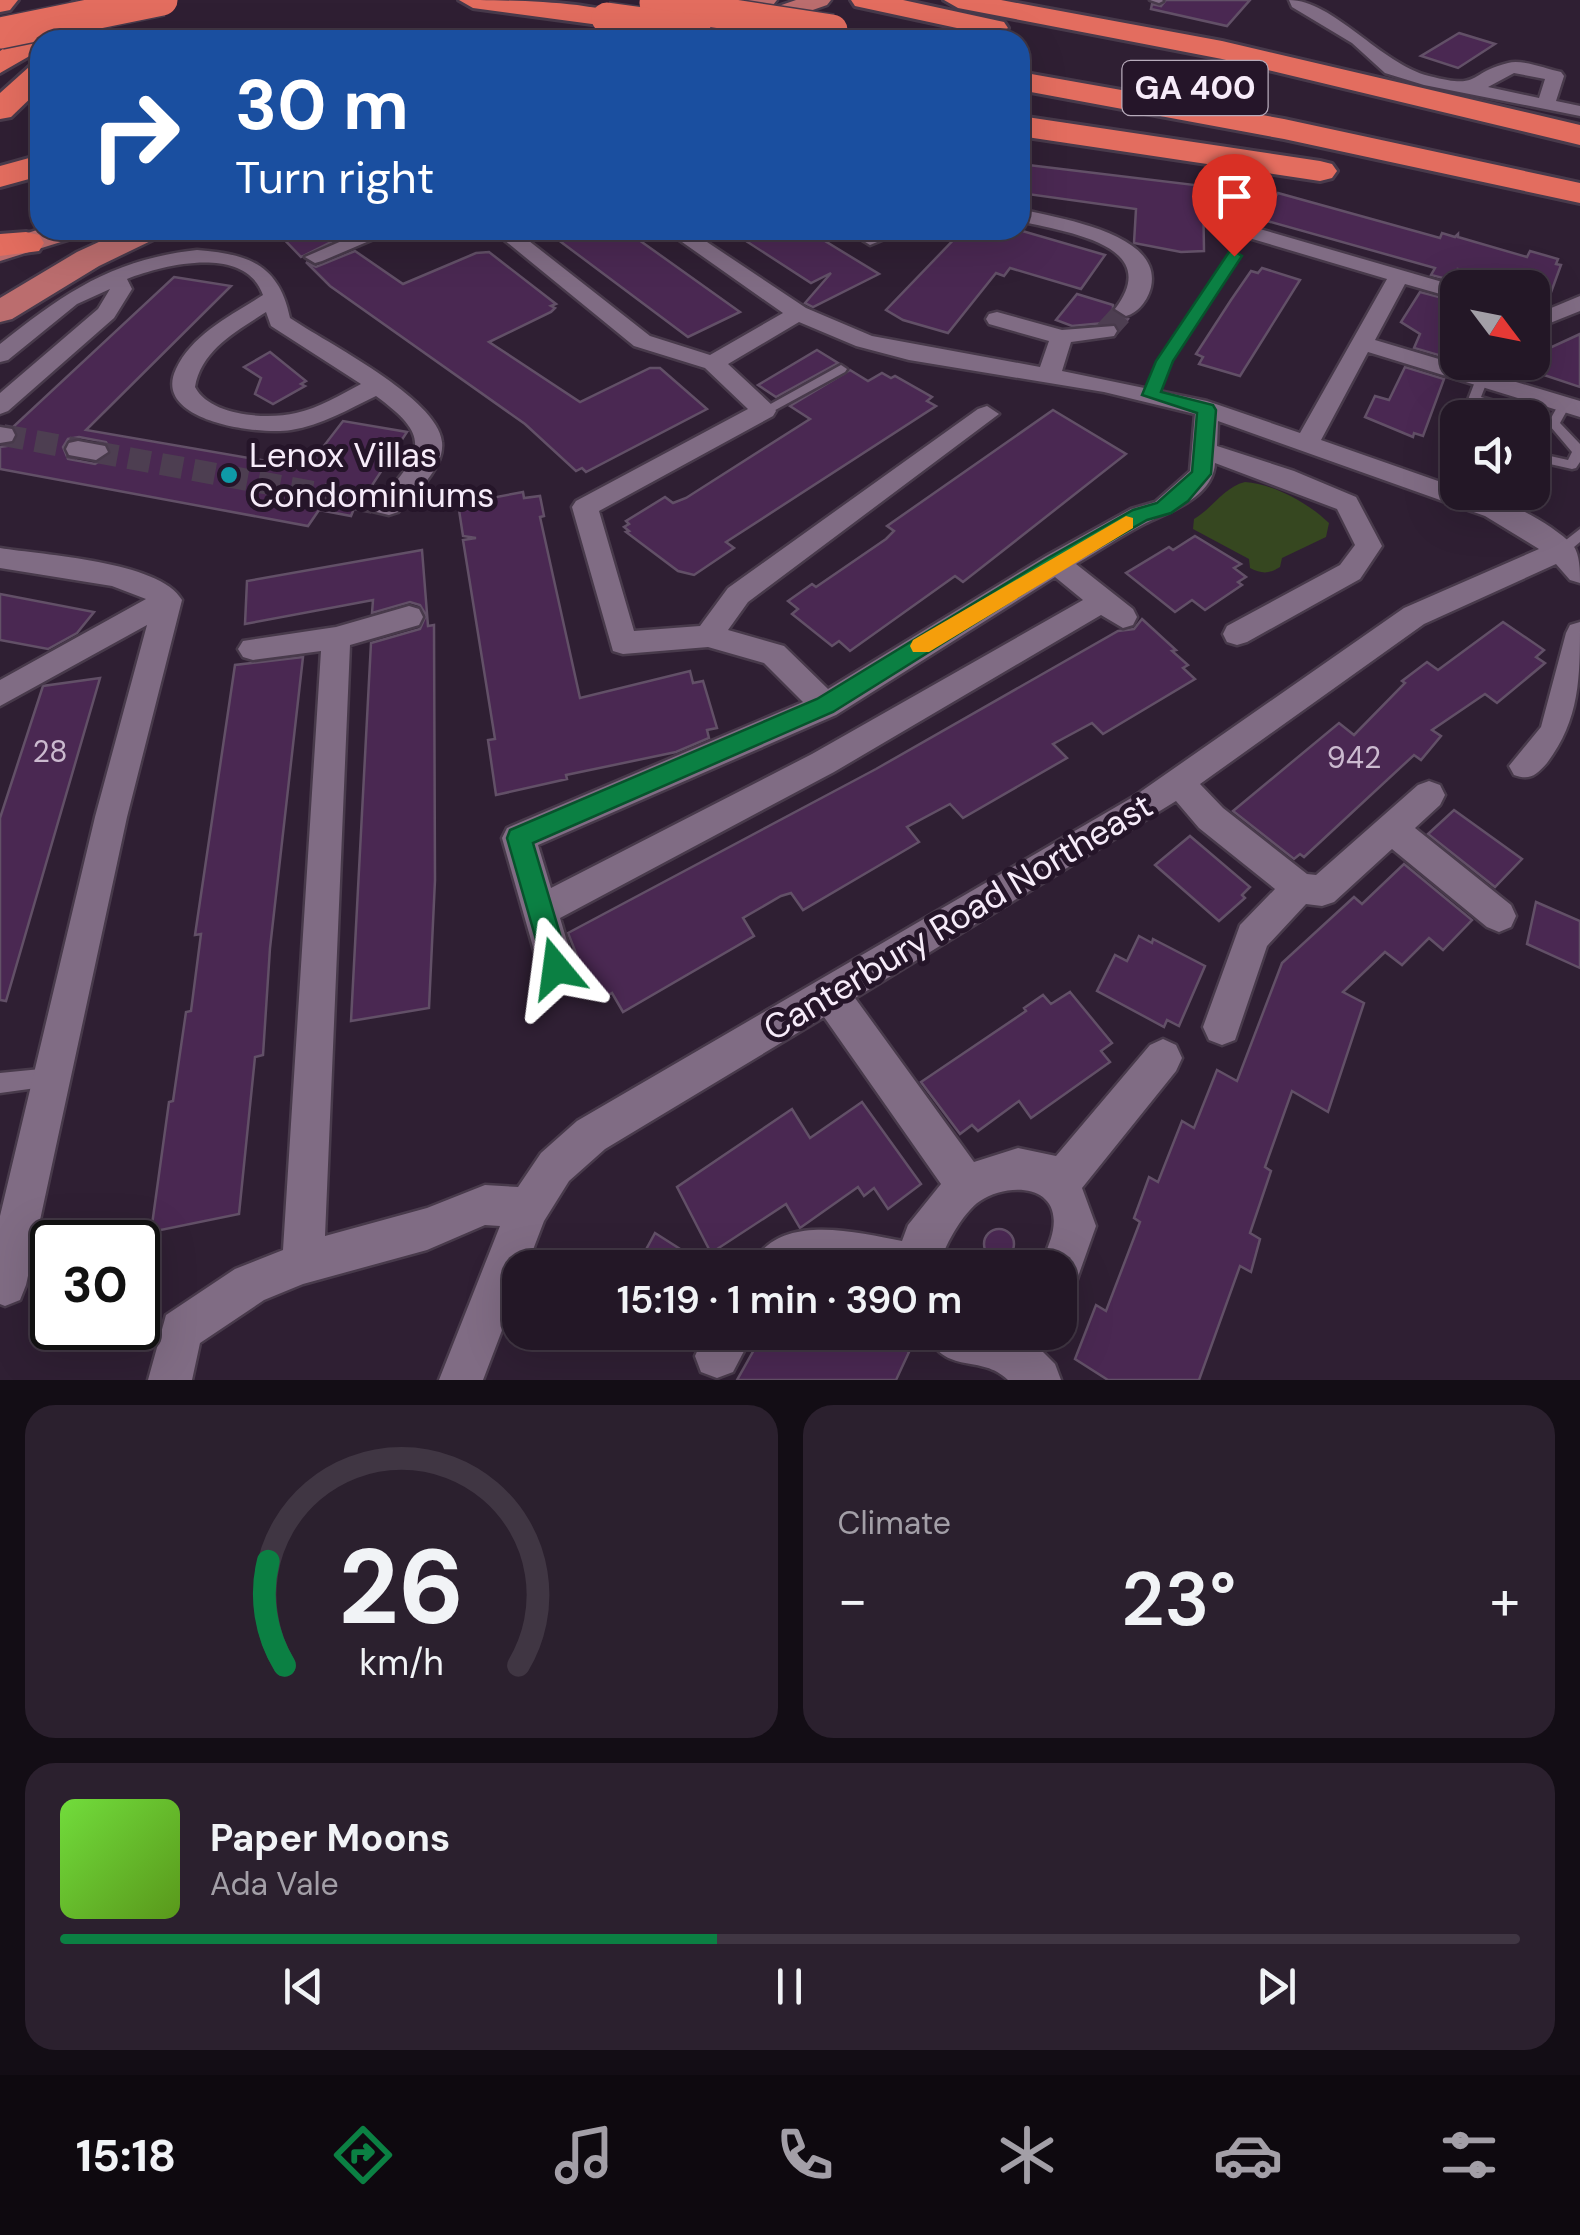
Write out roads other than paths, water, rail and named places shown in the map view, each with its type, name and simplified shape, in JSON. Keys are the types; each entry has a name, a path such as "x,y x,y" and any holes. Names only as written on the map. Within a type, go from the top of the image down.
{"highway":[{"path":"0,110 11,48 38,0"},
{"path":"11,48 58,0"},
{"path":"70,30 80,0"},
{"path":"42,30 95,0"},
{"path":"68,30 162,0"},
{"path":"473,0 692,30"},
{"path":"958,0 1209,47 1580,135"},
{"path":"647,2 832,30"},
{"path":"878,2 997,30"},
{"path":"1030,38 1142,64"},
{"name":"GA 400","path":"1030,60 1369,121 1580,166"},
{"name":"GA 400","path":"1030,84 1303,133 1580,194"},
{"path":"1274,97 1369,121"},
{"path":"1030,128 1404,184 1580,216"},
{"path":"0,177 30,168"}],"main road":[{"path":"681,30 765,0"},
{"path":"733,30 820,0"},
{"path":"9,247 34,240"},
{"path":"0,278 112,240"},
{"path":"0,312 88,259 129,240"}],"street":[{"path":"1297,0 1296,4 1358,40 1391,69 1580,112"},
{"path":"1472,89 1512,67 1556,76 1546,104"},
{"path":"1030,218 1118,243 1142,271 1144,284 1140,297 1126,309"},
{"path":"1239,228 1440,288"},
{"path":"315,256 358,240"},
{"path":"515,240 642,341 713,363 764,411 585,507 623,643 708,636 774,654 825,706"},
{"path":"696,240 798,313 864,341 909,353 1151,395 1207,410 1494,510 1574,552"},
{"path":"0,355 78,294 116,278 180,257 240,264 265,278 279,321 415,412 430,436 430,448 404,489 388,506 373,503"},
{"path":"1304,446 1399,276"},
{"path":"0,406 106,312 121,289 116,278"},
{"path":"274,298 195,358 184,374 184,387 193,401 206,412 242,421 279,423 317,414 377,386"},
{"path":"1550,316 1580,303"},
{"path":"713,363 798,313"},
{"path":"998,319 1061,336 1106,331"},
{"path":"1049,376 1061,336"},
{"path":"1362,342 1478,389 1566,413"},
{"path":"556,968 519,838 825,706 1056,563 1140,515 1164,508 1174,491 1202,474 1207,410"},
{"path":"708,636 738,595 986,414"},
{"path":"1201,450 1285,477 1347,503 1369,546 1350,572 1237,634"},
{"name":"Canterbury Road Northeast","path":"461,1380 528,1208 555,1167 590,1136 1180,783 1327,674 1414,616 1574,552"},
{"path":"0,558 119,580 156,590 168,600"},
{"path":"540,910 1113,609 1056,563"},
{"path":"0,694 168,600"},
{"path":"2,1286 112,817 168,600"},
{"path":"253,649 336,638 408,617"},
{"path":"1525,766 1555,733 1580,634"},
{"path":"304,1263 336,638"},
{"path":"1180,783 1211,818 1299,888 1322,892 1428,795"},
{"path":"1391,829 1499,916"},
{"path":"1222,1027 1252,936 1299,888"},
{"path":"830,994 966,1185"},
{"path":"1060,1183 1163,1058"},
{"path":"921,1250 923,1240 966,1185 1018,1168 1043,1171 1060,1183 1075,1226 1067,1250"},
{"path":"170,1380 181,1330 250,1284 304,1263 427,1229 485,1205 528,1208"}],"lane":[{"path":"1151,395 1165,361 1234,256"},
{"path":"764,411 840,369"},
{"path":"1474,400 1478,389"},
{"path":"1550,460 1572,465 1579,450 1566,413"},
{"path":"0,1084 52,1077"}],"tunnel":[{"path":"1106,331 1126,309"},
{"path":"3,435 78,449"},
{"path":"96,452 373,503"}],"place":[{"name":"Lenox Villas Condominiums","path":"229,475"}]}
